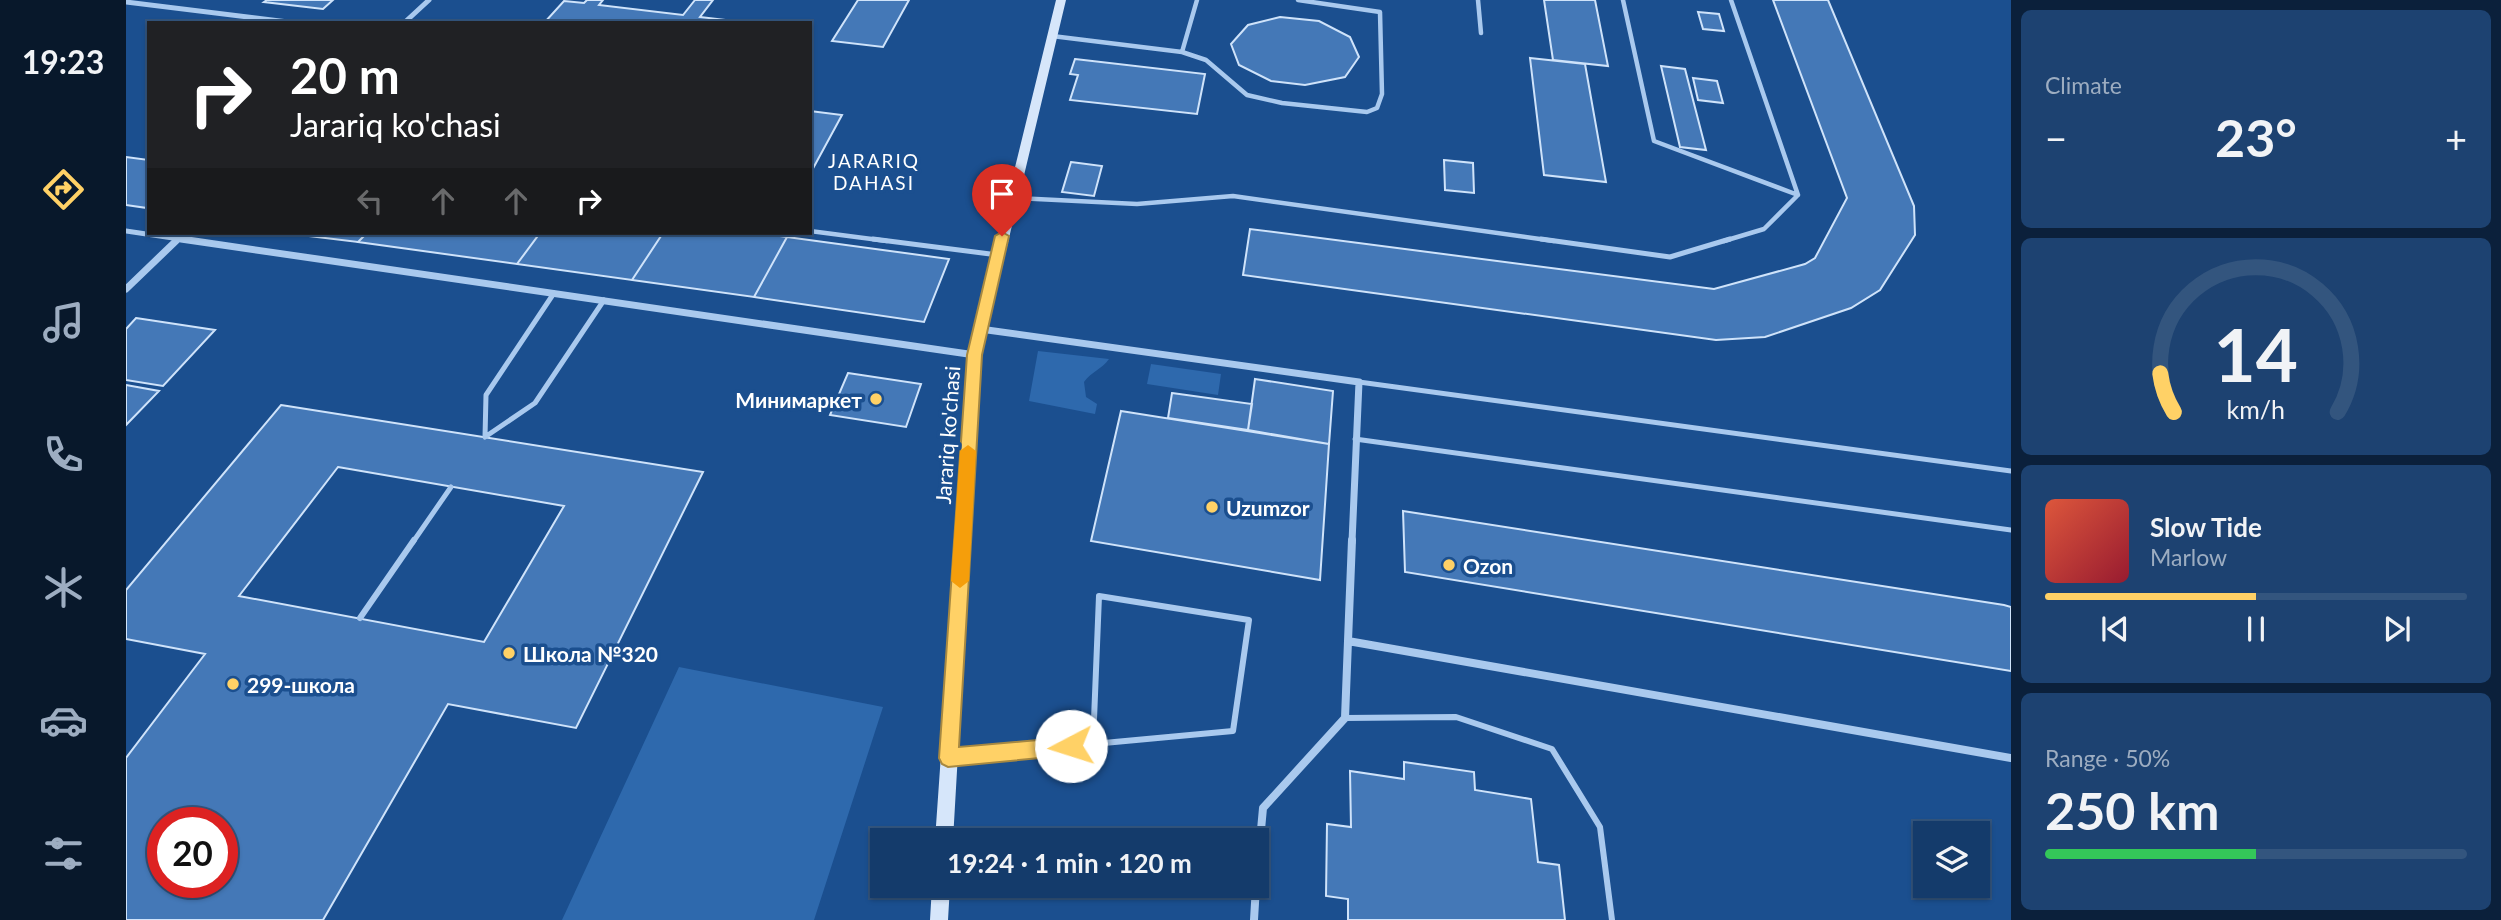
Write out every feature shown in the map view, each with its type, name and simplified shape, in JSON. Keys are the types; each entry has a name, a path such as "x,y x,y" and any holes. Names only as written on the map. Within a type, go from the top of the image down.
{"street":[{"path":"406,21 429,0"},
{"name":"Jarariq ko'chasi","path":"945,828 975,355 1061,0"},
{"path":"126,2 280,21"},
{"path":"126,231 147,234"},
{"path":"152,235 975,355"},
{"path":"126,289 182,235"},
{"path":"981,329 1359,382 1345,718 1263,808 1261,828"},
{"path":"1348,641 2011,758"},
{"path":"939,920 941,898"},
{"path":"1254,920 1255,898"}],"lane":[{"path":"1182,52 1197,0"},
{"path":"1052,36 1182,52 1206,60 1247,95 1282,103 1367,112 1377,108 1382,94 1380,12 1298,0"},
{"path":"1478,0 1481,33"},
{"path":"1623,0 1654,141 1798,195"},
{"path":"1731,0 1798,195"},
{"path":"1011,198 1137,204 1233,196 1670,257 1764,229 1798,195"},
{"path":"812,231 998,255"},
{"path":"554,293 486,395 485,437 535,403 604,300"},
{"path":"1359,382 2011,471"},
{"path":"1355,439 2011,530"},
{"path":"360,618 451,487"},
{"path":"948,758 1233,731 1249,620 1099,596 1093,744"},
{"path":"1345,718 1456,717 1552,749 1600,827 1612,920"}],"shaded area":[{"path":"1038,351 1109,359 1084,382 1086,397 1097,404 1095,414 1029,401"},
{"path":"1151,364 1221,374 1218,395 1147,384"},
{"path":"679,667 883,707 814,920 562,920"}],"building":[{"path":"333,0 323,9 264,2"},
{"path":"587,0 603,0 599,5 683,15 695,0 713,0 700,17 726,20 546,21 564,1 584,3"},
{"path":"858,0 909,0 883,47 832,41"},
{"path":"1544,0 1595,0 1608,66 1553,60"},
{"path":"1773,0 1828,0 1914,206 1915,235 1880,290 1851,308 1765,337 1716,340 1243,275 1250,229 1714,289 1805,264 1815,258 1847,198"},
{"path":"1698,12 1719,14 1724,31 1703,29"},
{"path":"1280,17 1319,21 1350,37 1359,57 1345,77 1305,85 1271,81 1239,65 1231,44 1248,25"},
{"path":"1530,58 1585,64 1606,182 1544,175"},
{"path":"1075,59 1205,74 1197,114 1070,100 1078,75 1070,74"},
{"path":"1661,66 1685,69 1706,150 1680,147"},
{"path":"1693,78 1717,81 1723,103 1698,100"},
{"path":"812,111 842,115 812,170"},
{"path":"126,157 147,160 147,208 126,205"},
{"path":"1444,160 1473,163 1474,193 1445,190"},
{"path":"1071,162 1102,166 1094,196 1062,192"},
{"path":"300,235 365,235 358,242"},
{"path":"365,235 539,235 517,264 358,242"},
{"path":"539,235 662,235 632,280 517,264"},
{"path":"662,235 787,237 754,297 632,280"},
{"path":"787,237 949,259 924,322 754,297"},
{"path":"136,318 215,330 163,386 126,380 126,329"},
{"name":"Минимаркет","path":"848,373 921,384 906,427 830,415"},
{"path":"1255,379 1333,391 1329,444 1248,430"},
{"path":"126,385 159,391 126,425"},
{"path":"1172,393 1252,404 1248,430 1168,418"},
{"path":"281,405 703,472 576,728 448,704 323,920 126,920 126,758 205,654 126,639 126,590","holes":["338,467 564,506 484,642 239,596"]},
{"name":"Uzumzor","path":"1121,411 1329,444 1320,580 1091,541"},
{"path":"1403,511 2004,605 2011,607 2011,671 1405,572"},
{"path":"1404,762 1474,772 1475,790 1531,799 1538,862 1559,865 1565,920 1348,920 1348,899 1326,896 1327,824 1351,827 1350,771 1404,779"}],"slow traffic":[{"path":"960,581 968,451"}],"place":[{"name":"Минимаркет","path":"876,399"},
{"name":"Uzumzor","path":"1212,507"},
{"name":"Ozon","path":"1449,565"},
{"name":"Школа №320","path":"509,653"},
{"name":"299-школа","path":"233,684"}],"district":[{"name":"JARARIQ DAHASI","path":"874,171"}],"route":[{"path":"1002,236 975,355 948,758 1071,746"}]}
